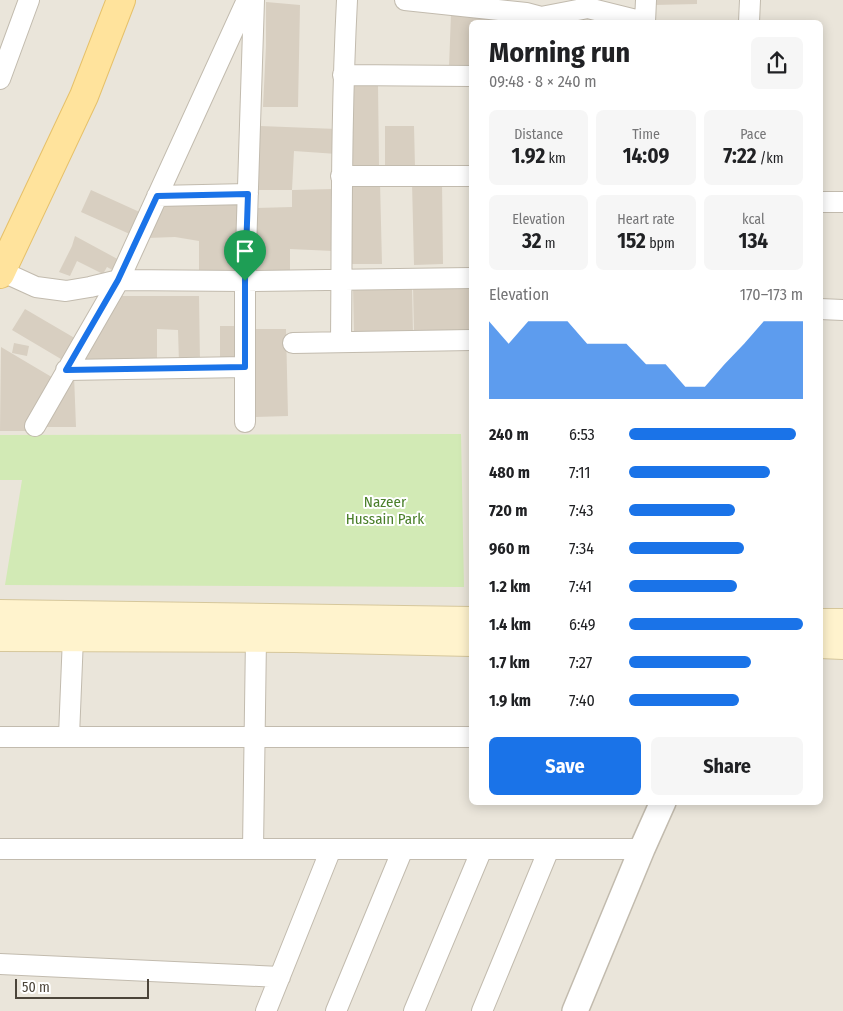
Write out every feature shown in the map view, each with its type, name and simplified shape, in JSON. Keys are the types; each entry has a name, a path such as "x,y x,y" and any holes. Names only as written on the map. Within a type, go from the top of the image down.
{"main road":[{"path":"1,272 84,96 122,0"},
{"path":"0,614 469,621"},
{"path":"823,623 843,624"},
{"path":"0,637 256,638 469,642"},
{"path":"823,644 843,645"}],"street":[{"path":"0,79 29,0"},
{"path":"35,426 71,367 118,280 247,0"},
{"path":"246,422 245,281 254,0"},
{"path":"341,342 341,176 347,0"},
{"path":"405,0 526,13 542,20 562,7 588,8 637,20"},
{"path":"645,20 646,0"},
{"path":"749,20 750,0"},
{"path":"343,75 469,76"},
{"path":"341,176 469,176"},
{"path":"157,196 248,194"},
{"path":"823,202 843,202"},
{"path":"1,272 36,287 66,291 118,280 245,281 469,278"},
{"path":"823,309 843,310"},
{"path":"294,343 469,340"},
{"path":"71,367 245,367"},
{"path":"69,736 73,637"},
{"path":"253,849 256,638"},
{"path":"0,736 469,737"},
{"path":"575,1011 662,805"},
{"path":"414,1011 482,848"},
{"path":"0,849 642,849"},
{"path":"266,1011 331,849"},
{"path":"336,1011 403,849"},
{"path":"482,1011 549,849"},
{"path":"0,964 280,977"}],"shaded area":[{"path":"0,0 843,0 843,1011 0,1011"}],"green space":[{"name":"Nazeer Hussain Park","path":"461,434 464,587 5,585 22,480 0,480 0,435"}],"building":[{"path":"654,0 697,0 697,4 654,5"},
{"path":"266,2 300,5 298,107 263,107"},
{"path":"451,14 502,20 469,20 469,67 449,67"},
{"path":"348,84 378,84 379,166 350,166"},
{"path":"260,126 337,129 337,154 294,151 292,190 258,190"},
{"path":"385,126 414,126 415,167 385,167"},
{"path":"351,182 380,182 382,264 352,264"},
{"path":"412,182 442,182 443,264 414,265"},
{"path":"333,189 333,251 290,249 290,274 254,274 256,208 292,207 292,190"},
{"path":"91,190 144,214 134,236 81,212"},
{"path":"243,205 241,272 199,272 199,241 175,237 147,238 165,206"},
{"path":"75,236 123,262 118,273 107,267 103,274 77,261 70,276 59,272"},
{"path":"469,284 469,333 414,334 413,285"},
{"path":"412,285 413,334 354,335 353,286"},
{"path":"114,296 199,296 200,363 179,363 178,330 157,329 157,365 133,366 77,359"},
{"path":"25,309 78,340 66,362 12,330"},
{"path":"220,326 241,326 242,364 220,364"},
{"path":"256,329 286,329 288,416 255,417"},
{"path":"14,343 29,346 27,356 12,353"},
{"path":"1,347 55,379 26,431 0,431"},
{"path":"74,375 76,427 41,427"}],"route":[{"path":"248,194 245,281 245,367 66,370 118,280 157,196 248,194"}]}
